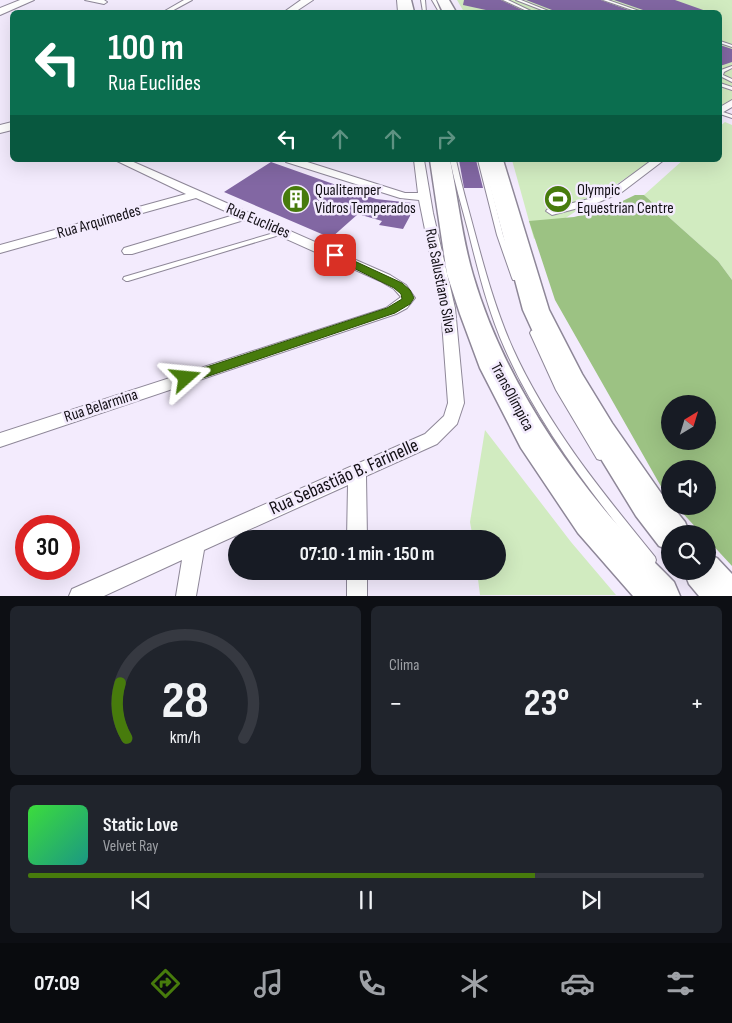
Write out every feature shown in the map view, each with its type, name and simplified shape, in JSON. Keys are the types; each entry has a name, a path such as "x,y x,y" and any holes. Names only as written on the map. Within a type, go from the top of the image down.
{"highway":[{"name":"TransOlímpica","path":"440,162 460,274 495,368 533,438 591,521 660,596"},
{"path":"494,162 536,310 570,380 600,432 649,505 665,525"},
{"path":"712,580 725,596"}],"street":[{"path":"0,12 29,0"},
{"path":"88,0 104,2"},
{"path":"170,10 189,0"},
{"path":"292,10 308,0"},
{"path":"400,0 414,7"},
{"name":"Rua Euclides","path":"125,162 285,232 398,286 406,292 408,298 402,305"},
{"path":"296,162 404,196 424,197"},
{"name":"Rua Salustiano Silva","path":"419,162 424,197 448,308 456,403"},
{"path":"552,211 593,200 618,190 656,162"},
{"name":"Rua Arquimedes","path":"0,249 198,194"},
{"path":"128,251 245,216"},
{"name":"Rua Belarmina","path":"0,440 382,314 402,305"},
{"name":"Rua Sebastião B. Farinelle","path":"79,596 431,439 451,420 456,403"},
{"path":"357,471 357,530"},
{"path":"186,596 195,543"},
{"path":"357,580 357,596"}],"lane":[{"path":"505,0 527,10"},
{"path":"518,0 543,10"},
{"path":"606,0 634,10"},
{"name":"TransOlímpica","path":"453,162 490,304 518,367 560,438 610,508 656,566"},
{"path":"482,162 500,235 518,286"},
{"path":"126,279 285,232"},
{"path":"532,327 560,390 585,435 607,467"}],"green space":[{"path":"457,0 732,0 732,107 722,114 722,10 463,10"},
{"path":"725,122 732,125 732,280 718,261 644,195 681,162 722,162 722,124"},
{"name":"Olympic Equestrian Centre","path":"513,162 650,162 534,239"},
{"path":"635,195 644,195 718,261 732,280 732,566 716,549 716,525 694,525 684,515 716,515 716,460 661,460 661,486 555,300 529,221 574,217 606,209"},
{"path":"485,430 571,542 616,595 480,595 478,580 506,580 506,530 471,530 470,522"}],"building":[{"path":"464,0 501,0 522,10 486,10 463,5"},
{"path":"526,0 601,0 628,10 552,10"},
{"path":"614,0 675,0 703,10 643,10"},
{"path":"722,46 732,49 732,62 722,65"},
{"name":"Qualitemper Vidros Temperados","path":"271,162 376,199 412,203 410,216 403,229 379,225 382,221 358,214 331,238 224,192"},
{"path":"459,162 476,162 483,188 464,188"}],"place":[{"name":"Qualitemper Vidros Temperados","path":"296,199"},
{"name":"Olympic Equestrian Centre","path":"558,199"}],"route":[{"path":"186,378 391,310 406,302 408,298 406,292 398,286 335,255"}]}
